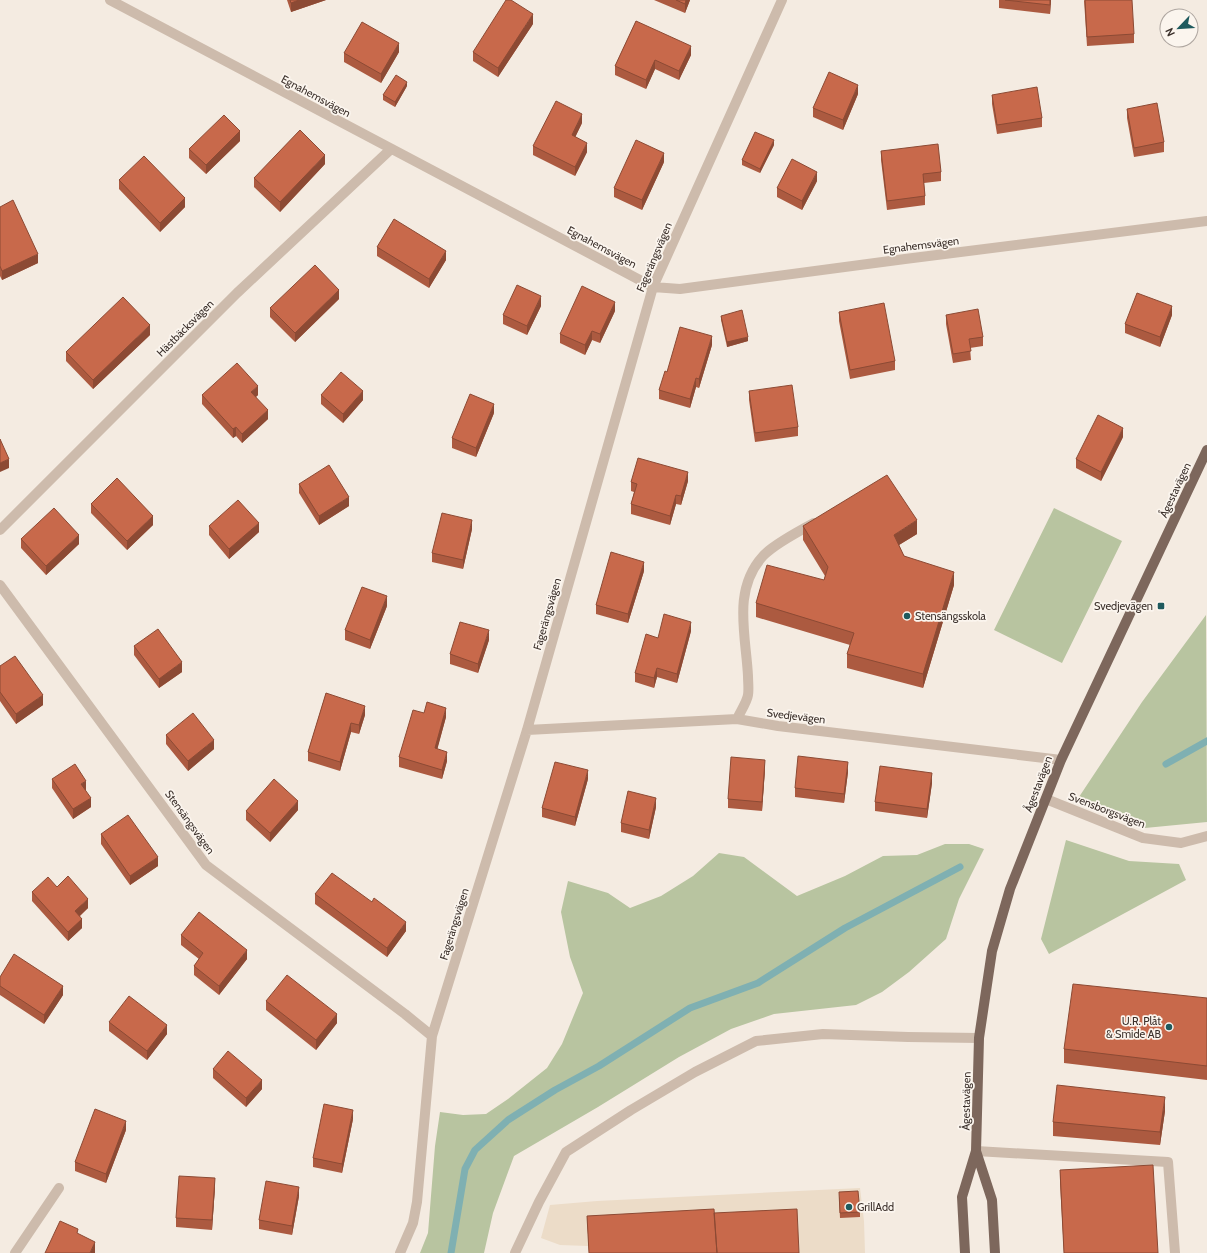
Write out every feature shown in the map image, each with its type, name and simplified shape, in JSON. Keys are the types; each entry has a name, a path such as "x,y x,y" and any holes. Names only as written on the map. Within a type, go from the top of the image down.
{"main road":[{"name":"Ågestavägen","path":"965,1253 962,1197 976,1151 979,1038 992,951 1010,889 1061,760 1207,450"},
{"name":"Ågestavägen","path":"976,1151 992,1200 995,1253"}],"street":[{"name":"Egnahemsvägen","path":"110,0 652,287 680,289 905,258 1207,222"},
{"name":"Fagerängsvägen","path":"400,1253 413,1223 417,1202 432,1036 527,730 652,287 782,0"},
{"name":"Hästbäcksvägen","path":"0,530 237,293 391,149"},
{"path":"737,719 748,696 747,665 743,628 744,595 750,575 763,556 785,540 820,519"},
{"name":"Stensängsvägen","path":"0,585 206,865 406,1014 432,1036"},
{"name":"Svedjevägen","path":"527,730 737,719 778,726 1061,760"},
{"name":"Svensborgsvägen","path":"1046,799 1144,838 1182,843 1207,836"},
{"path":"515,1253 539,1202 566,1152 631,1110 695,1072 756,1041 823,1034 979,1038"},
{"path":"976,1151 1168,1162 1175,1253"},
{"path":"15,1253 58,1188"}],"green space":[{"path":"1054,508 1122,541 1062,663 994,630"},
{"path":"1206,615 1207,822 1145,828 1077,800 1142,702"},
{"path":"1066,840 1129,861 1179,864 1186,880 1049,954 1041,939"},
{"path":"945,844 969,844 984,849 959,899 946,939 909,972 882,992 856,1005 774,1014 731,1029 679,1057 598,1107 514,1156 493,1213 484,1253 420,1253 428,1233 435,1146 440,1112 463,1115 486,1114 508,1099 547,1068 562,1044 583,993 570,957 561,912 568,881 608,893 630,908 661,896 693,876 719,853 744,857 797,896 845,876 883,856 917,855"}],"shaded area":[{"path":"860,1188 864,1221 865,1253 799,1253 588,1230 588,1246 560,1245 541,1238 550,1205 597,1201"}],"building":[{"path":"290,0 299,0 291,3"},
{"path":"506,0 511,0 533,14 498,68 473,52"},
{"path":"676,0 686,0 685,4"},
{"path":"1005,0 1050,0 1050,5"},
{"path":"1085,0 1132,0 1134,34 1087,37"},
{"path":"636,21 691,46 679,71 655,60 646,80 615,66"},
{"path":"362,22 399,43 381,74 344,53"},
{"path":"829,72 858,85 843,120 813,108"},
{"path":"396,75 407,82 395,102 383,95"},
{"path":"1037,87 1042,118 997,125 992,95"},
{"path":"556,101 582,114 572,135 587,143 575,167 533,146"},
{"path":"1157,103 1164,142 1134,148 1127,109"},
{"path":"224,115 240,131 206,165 189,149"},
{"path":"300,130 325,155 280,202 254,178"},
{"path":"755,132 774,140 760,169 742,160"},
{"path":"636,140 664,153 642,200 614,188"},
{"path":"938,144 941,172 923,174 925,196 887,201 881,151"},
{"path":"144,156 185,198 160,223 119,180"},
{"path":"792,159 817,172 802,201 777,188"},
{"path":"13,200 38,254 2,271 0,266 0,207"},
{"path":"394,219 446,251 429,279 377,247"},
{"path":"315,265 339,290 295,333 270,308"},
{"path":"517,285 541,296 527,326 503,315"},
{"path":"582,286 615,302 600,334 592,331 585,345 560,334"},
{"path":"1137,293 1172,306 1160,337 1125,324"},
{"path":"123,297 150,325 93,380 66,352"},
{"path":"884,303 895,361 850,370 839,312"},
{"path":"978,309 983,337 969,339 971,351 953,354 946,315"},
{"path":"742,310 748,337 727,342 721,316"},
{"path":"680,327 712,336 699,379 696,378 690,399 659,390 665,371 667,372"},
{"path":"237,363 258,386 251,392 268,410 242,434 236,427 233,429 202,395"},
{"path":"341,372 363,391 343,414 321,395"},
{"path":"792,385 798,427 755,433 749,391"},
{"path":"470,394 494,404 476,448 452,438"},
{"path":"1098,415 1123,428 1101,472 1076,459"},
{"path":"0,439 9,459 0,463"},
{"path":"638,458 688,472 681,496 676,495 670,516 631,504 637,484 631,482"},
{"path":"329,465 349,497 319,516 299,484"},
{"path":"887,475 917,520 894,535 904,556 954,572 923,674 847,654 854,633 756,603 767,565 824,580 828,567 803,526"},
{"path":"117,478 153,516 127,541 91,504"},
{"path":"238,500 259,523 229,549 209,526"},
{"path":"54,508 79,535 46,566 21,539"},
{"path":"442,513 472,520 463,560 432,553"},
{"path":"611,552 644,562 628,614 596,605"},
{"path":"362,587 387,596 370,640 345,630"},
{"path":"664,614 691,622 677,674 657,668 654,678 635,673 646,634 658,638"},
{"path":"460,622 489,630 478,664 450,654"},
{"path":"158,629 182,662 159,679 134,646"},
{"path":"15,656 43,695 16,714 0,692 0,666"},
{"path":"326,693 365,706 359,725 351,723 340,762 308,752"},
{"path":"427,702 446,708 435,748 447,752 442,770 399,757 413,710 424,713"},
{"path":"193,713 214,740 188,761 166,735"},
{"path":"798,756 848,762 844,794 795,788"},
{"path":"731,757 765,760 762,802 728,799"},
{"path":"555,762 588,770 575,817 542,808"},
{"path":"75,764 86,781 81,784 91,798 73,809 52,779"},
{"path":"880,766 932,773 927,809 875,802"},
{"path":"274,779 298,801 270,833 246,811"},
{"path":"628,791 656,798 649,830 621,823"},
{"path":"128,815 158,857 130,876 101,834"},
{"path":"332,873 372,902 374,898 406,922 387,948 315,894"},
{"path":"68,876 88,899 75,911 82,919 68,932 32,892 48,877 57,887"},
{"path":"199,912 247,950 219,986 194,966 203,953 181,935"},
{"path":"14,954 63,986 44,1015 0,986 0,977"},
{"path":"287,975 337,1014 316,1040 266,1001"},
{"path":"1073,984 1207,998 1207,1066 1064,1049"},
{"path":"129,996 167,1025 147,1051 109,1022"},
{"path":"228,1051 262,1080 246,1098 213,1069"},
{"path":"1057,1085 1165,1097 1160,1132 1053,1122"},
{"path":"324,1104 353,1110 342,1164 313,1158"},
{"path":"95,1109 126,1121 106,1174 75,1162"},
{"path":"1153,1165 1158,1253 1064,1253 1060,1170"},
{"path":"179,1176 215,1178 212,1220 176,1218"},
{"path":"266,1181 299,1187 292,1226 259,1220"},
{"name":"GrillAdd","path":"858,1191 860,1212 840,1213 839,1192"},
{"path":"714,1209 717,1253 589,1253 587,1216"},
{"path":"797,1209 799,1253 717,1253 714,1213"},
{"path":"60,1221 78,1229 77,1233 95,1242 90,1253 45,1253"}],"waterway":[{"path":"1166,764 1207,741"},
{"path":"451,1253 465,1169 475,1150 508,1120 555,1090 599,1066 690,1008 758,983 845,928 960,867"}],"place":[{"name":"Svedjevägen","path":"1161,606"},
{"name":"Stensängsskola","path":"907,616"},
{"name":"U.R. Plåt & Smide AB","path":"1169,1027"},
{"name":"GrillAdd","path":"849,1207"}]}
